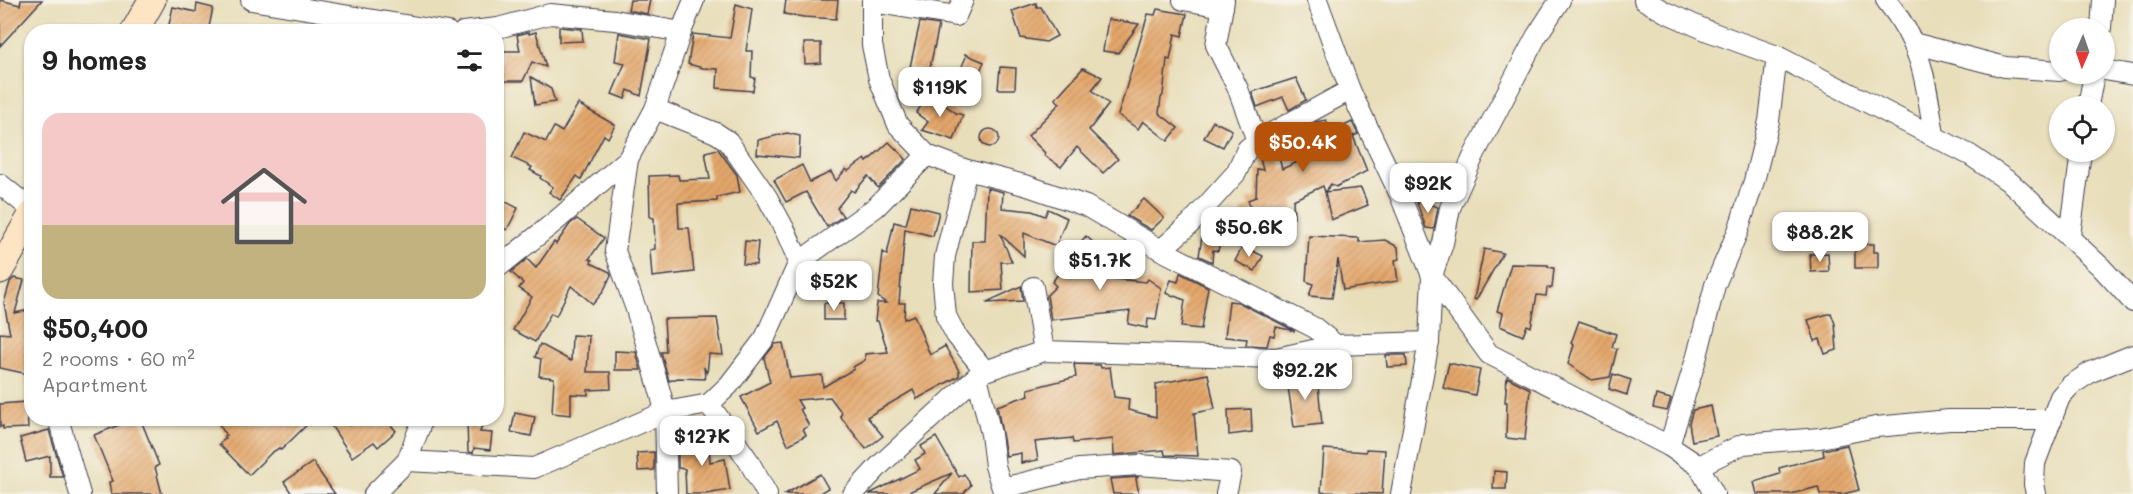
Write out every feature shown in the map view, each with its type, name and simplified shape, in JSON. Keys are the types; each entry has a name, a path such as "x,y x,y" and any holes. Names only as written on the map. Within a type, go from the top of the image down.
{"street":[{"path":"138,24 152,0"},
{"path":"251,0 399,24"},
{"path":"667,494 665,412 639,320 615,251 628,159 655,109 694,0"},
{"path":"963,0 956,16 872,1 872,45 879,79 898,125 927,155 968,170 1028,186 1086,207 1161,250 1315,328 1336,345"},
{"path":"1183,0 1224,4 1216,45 1238,89 1257,141"},
{"path":"1317,0 1350,90 1400,195 1432,276 1489,354 1669,446 1699,466 1714,494"},
{"path":"1401,494 1429,342 1432,276 1450,208 1475,153 1536,37 1560,0"},
{"path":"1644,0 1708,31 1777,56 1970,155 2011,183 2070,236 2133,302"},
{"path":"1886,0 1903,20 1921,60 1934,135"},
{"path":"2102,18 2103,0"},
{"path":"504,26 550,14 615,20 681,32"},
{"path":"1913,43 2005,67 2049,70"},
{"path":"1669,446 1697,356 1715,285 1754,181 1769,121 1777,56"},
{"path":"2115,72 2133,75"},
{"path":"1161,250 1191,223 1236,173 1247,149 1257,141 1350,90"},
{"path":"655,109 716,133 728,141 767,197 799,262"},
{"path":"407,461 534,468 665,412 709,404 729,385 765,338 799,262 876,207 927,155"},
{"path":"504,263 628,159"},
{"path":"2070,236 2080,162"},
{"path":"968,170 945,256 943,282 946,316 981,373 995,466 1003,491 1079,469 1139,465 1231,472 1226,494"},
{"path":"0,184 24,205"},
{"path":"0,270 24,226"},
{"path":"1033,287 1044,351"},
{"path":"853,494 880,465 981,373 1044,351 1276,358 1336,345 1429,342"},
{"path":"2036,494 2034,484 2036,463 2060,397 2070,385 2091,372 2133,355"},
{"path":"709,404 748,460 767,494"},
{"path":"1699,466 1743,444 1820,438 1876,428 1949,420 2052,420"},
{"path":"60,426 80,494"},
{"path":"374,494 407,461 420,426"}],"building":[{"path":"0,0 20,5 21,0 42,0 0,46"},
{"path":"630,0 650,0 647,14 628,10"},
{"path":"786,0 838,0 836,19 784,14"},
{"path":"1036,3 1037,7 1041,7 1057,36 1046,42 1021,38 1012,11"},
{"path":"197,4 213,8 210,24 169,24 173,7 196,12"},
{"path":"736,4 752,9 746,51 752,51 751,77 755,78 753,91 717,88 718,69 688,64 693,34 730,38"},
{"path":"1157,9 1187,14 1182,36 1175,34 1170,60 1167,59 1161,98 1159,113 1178,128 1168,141 1143,121 1138,129 1118,115 1148,14 1155,15"},
{"path":"1108,19 1139,24 1118,53 1103,51"},
{"path":"920,22 939,25 929,72 910,67"},
{"path":"559,27 582,29 583,41 559,42"},
{"path":"536,32 546,67 532,62 523,81 504,81 504,51 520,51 517,35"},
{"path":"619,33 651,39 641,96 628,90 625,99 612,94 625,63 615,61"},
{"path":"804,43 821,43 821,63 805,64"},
{"path":"965,54 984,62 972,89 970,78 959,73 966,57"},
{"path":"1000,67 1016,68 1015,89 998,89"},
{"path":"1083,68 1102,77 1092,90 1109,104 1089,130 1118,159 1103,173 1077,147 1061,167 1044,155 1045,153 1028,136 1060,103 1055,99"},
{"path":"531,77 551,89 555,102 535,105"},
{"path":"1296,78 1306,100 1289,110 1283,97 1257,107 1252,92"},
{"path":"930,94 956,113 963,115 954,140 922,130 928,122 916,113"},
{"path":"578,104 615,125 608,138 604,135 581,179 577,176 560,200 549,192 553,187 530,170 532,167 512,158 524,132 546,142 554,127 562,132"},
{"path":"1326,120 1332,132 1352,122 1358,134 1353,136 1367,171 1336,187 1331,184 1325,192 1323,186 1293,200 1294,218 1246,231 1241,210 1250,207 1248,200 1256,197 1257,169 1263,170 1259,155 1269,150 1278,154 1282,169 1309,157 1298,132 1316,122"},
{"path":"1213,121 1232,130 1223,147 1204,138"},
{"path":"990,129 996,132 999,138 996,144 990,147 984,144 981,138 984,132"},
{"path":"787,133 800,136 799,158 757,154 758,140"},
{"path":"889,142 906,159 878,188 868,176 854,192 851,190 837,208 843,216 827,227 806,192 786,202 774,180 802,165 810,182 831,172 836,181 846,169 848,171 865,159 867,162"},
{"path":"718,149 737,175 740,192 717,197 717,201 678,203 679,228 689,228 694,272 652,277 650,250 655,249 654,218 650,217 649,176 678,175 679,180 710,179 705,152"},
{"path":"987,188 1003,192 1002,208 1032,211 1045,216 1048,209 1067,218 1056,246 1024,233 1024,256 1000,234 1012,262 1001,262 1003,290 971,292 972,241 985,241"},
{"path":"1361,188 1368,205 1331,220 1325,192"},
{"path":"1144,199 1164,218 1151,230 1127,216"},
{"path":"1416,200 1438,207 1434,229 1426,228"},
{"path":"504,201 518,208 507,230 504,228"},
{"path":"911,205 939,212 933,236 905,229 899,303 905,303 904,319 914,315 930,355 945,346 959,371 959,376 917,399 913,390 867,417 883,436 866,449 840,416 842,413 830,397 797,400 809,426 803,429 806,435 788,445 777,421 759,431 741,397 770,382 764,358 775,344 783,343 790,378 822,375 823,387 854,369 853,367 865,360 865,354 888,352 878,321 875,321 877,303 886,303 878,297 883,252 887,255 894,222 906,225"},
{"path":"1212,217 1224,219 1221,235 1215,235 1221,237 1218,251 1213,250 1212,262 1199,256 1203,230 1207,232"},
{"path":"577,219 604,238 589,259 592,260 591,263 610,272 611,275 603,292 593,304 571,286 556,316 551,313 535,342 513,330 532,297 519,288 523,283 511,272 527,259 536,268 554,242 556,244 570,224"},
{"path":"1086,236 1101,249 1104,247 1086,268 1105,278 1146,282 1148,279 1161,288 1156,320 1148,319 1147,328 1128,324 1130,311 1051,320 1047,295 1056,286 1052,282 1065,265 1074,261 1063,261"},
{"path":"1309,236 1359,238 1359,242 1385,240 1398,247 1399,259 1395,260 1398,281 1343,290 1338,259 1332,298 1309,296 1313,284 1306,281"},
{"path":"745,241 758,242 756,265 743,264"},
{"path":"1855,244 1874,244 1874,252 1878,252 1878,268 1855,268"},
{"path":"1243,246 1263,256 1255,271 1235,261"},
{"path":"1484,249 1503,253 1476,300 1474,299"},
{"path":"1828,253 1829,271 1811,272 1810,254"},
{"path":"1511,264 1548,265 1554,268 1552,288 1547,288 1546,296 1537,295 1531,327 1527,325 1523,336 1500,326 1503,313 1497,311"},
{"path":"1180,273 1208,287 1201,329 1181,327 1185,300 1166,293 1171,280 1178,282"},
{"path":"14,278 24,280 15,313 24,311 24,373 0,368 0,333 10,334 4,303 10,282"},
{"path":"1021,286 1023,301 987,303 987,302"},
{"path":"1229,301 1238,302 1295,331 1276,327 1274,336 1270,335 1267,346 1246,345 1247,339 1225,337"},
{"path":"824,303 844,303 844,320 824,320"},
{"path":"1831,313 1835,324 1837,350 1825,354 1820,339 1815,341 1808,320"},
{"path":"717,318 723,355 709,354 707,374 704,367 705,379 678,378 669,381 661,352 666,352 664,319"},
{"path":"1579,321 1616,334 1612,347 1617,349 1610,377 1592,380 1568,364 1574,345 1571,343"},
{"path":"572,335 589,336 587,372 610,372 611,389 588,390 588,395 571,394 571,415 552,413 554,378 539,376 541,359 535,357 540,344 571,361"},
{"path":"615,351 636,352 641,370 615,370"},
{"path":"1386,355 1406,355 1407,366 1387,367"},
{"path":"1449,363 1480,370 1475,395 1443,388"},
{"path":"1074,364 1110,367 1114,397 1129,399 1128,410 1156,417 1156,384 1208,374 1215,409 1194,413 1198,456 1165,455 1164,450 1114,455 1113,439 1073,443 1072,438 1035,442 1038,460 1021,463 1021,453 1006,456 997,406 1029,395 1028,389 1076,377"},
{"path":"1613,374 1631,380 1627,395 1609,389"},
{"path":"1317,376 1322,424 1294,427 1287,380"},
{"path":"1507,377 1530,389 1525,440 1506,438"},
{"path":"1656,395 1671,399 1667,411 1653,408"},
{"path":"24,402 24,426 28,428 3,429 3,426 0,427 0,404"},
{"path":"1711,406 1717,436 1692,441 1689,423 1693,410"},
{"path":"1251,409 1252,432 1229,435 1228,410"},
{"path":"515,413 535,417 531,436 511,432"},
{"path":"117,426 143,426 159,465 155,467 162,494 111,494 109,482 113,481 94,435"},
{"path":"220,426 306,426 281,450 279,448 271,453 249,475 219,444 226,438 224,436 226,435"},
{"path":"331,426 392,426 396,431 378,447 374,442 352,457"},
{"path":"467,426 482,426 480,432 492,433 490,450 474,448 473,453 468,452"},
{"path":"49,430 63,477 50,477 50,456 26,462 20,438"},
{"path":"708,432 710,462 725,459 730,490 706,494 686,494 685,469 678,468 681,439 694,438 694,433"},
{"path":"936,437 959,477 964,474 971,485 963,494 935,494 952,473 904,494 869,494 920,469 915,460 925,454 921,446"},
{"path":"1847,445 1859,490 1843,494 1820,494 1818,487 1791,494 1757,494 1754,482 1780,474 1779,468 1824,456 1823,450"},
{"path":"1324,449 1366,452 1366,449 1385,450 1382,494 1321,492"},
{"path":"654,452 654,470 638,471 637,453"},
{"path":"313,462 335,494 292,494 284,482"},
{"path":"1494,471 1507,472 1506,489 1493,489"},
{"path":"820,474 828,488 818,494 785,494"},
{"path":"1138,477 1136,479 1139,494 1113,494 1110,479"}]}
